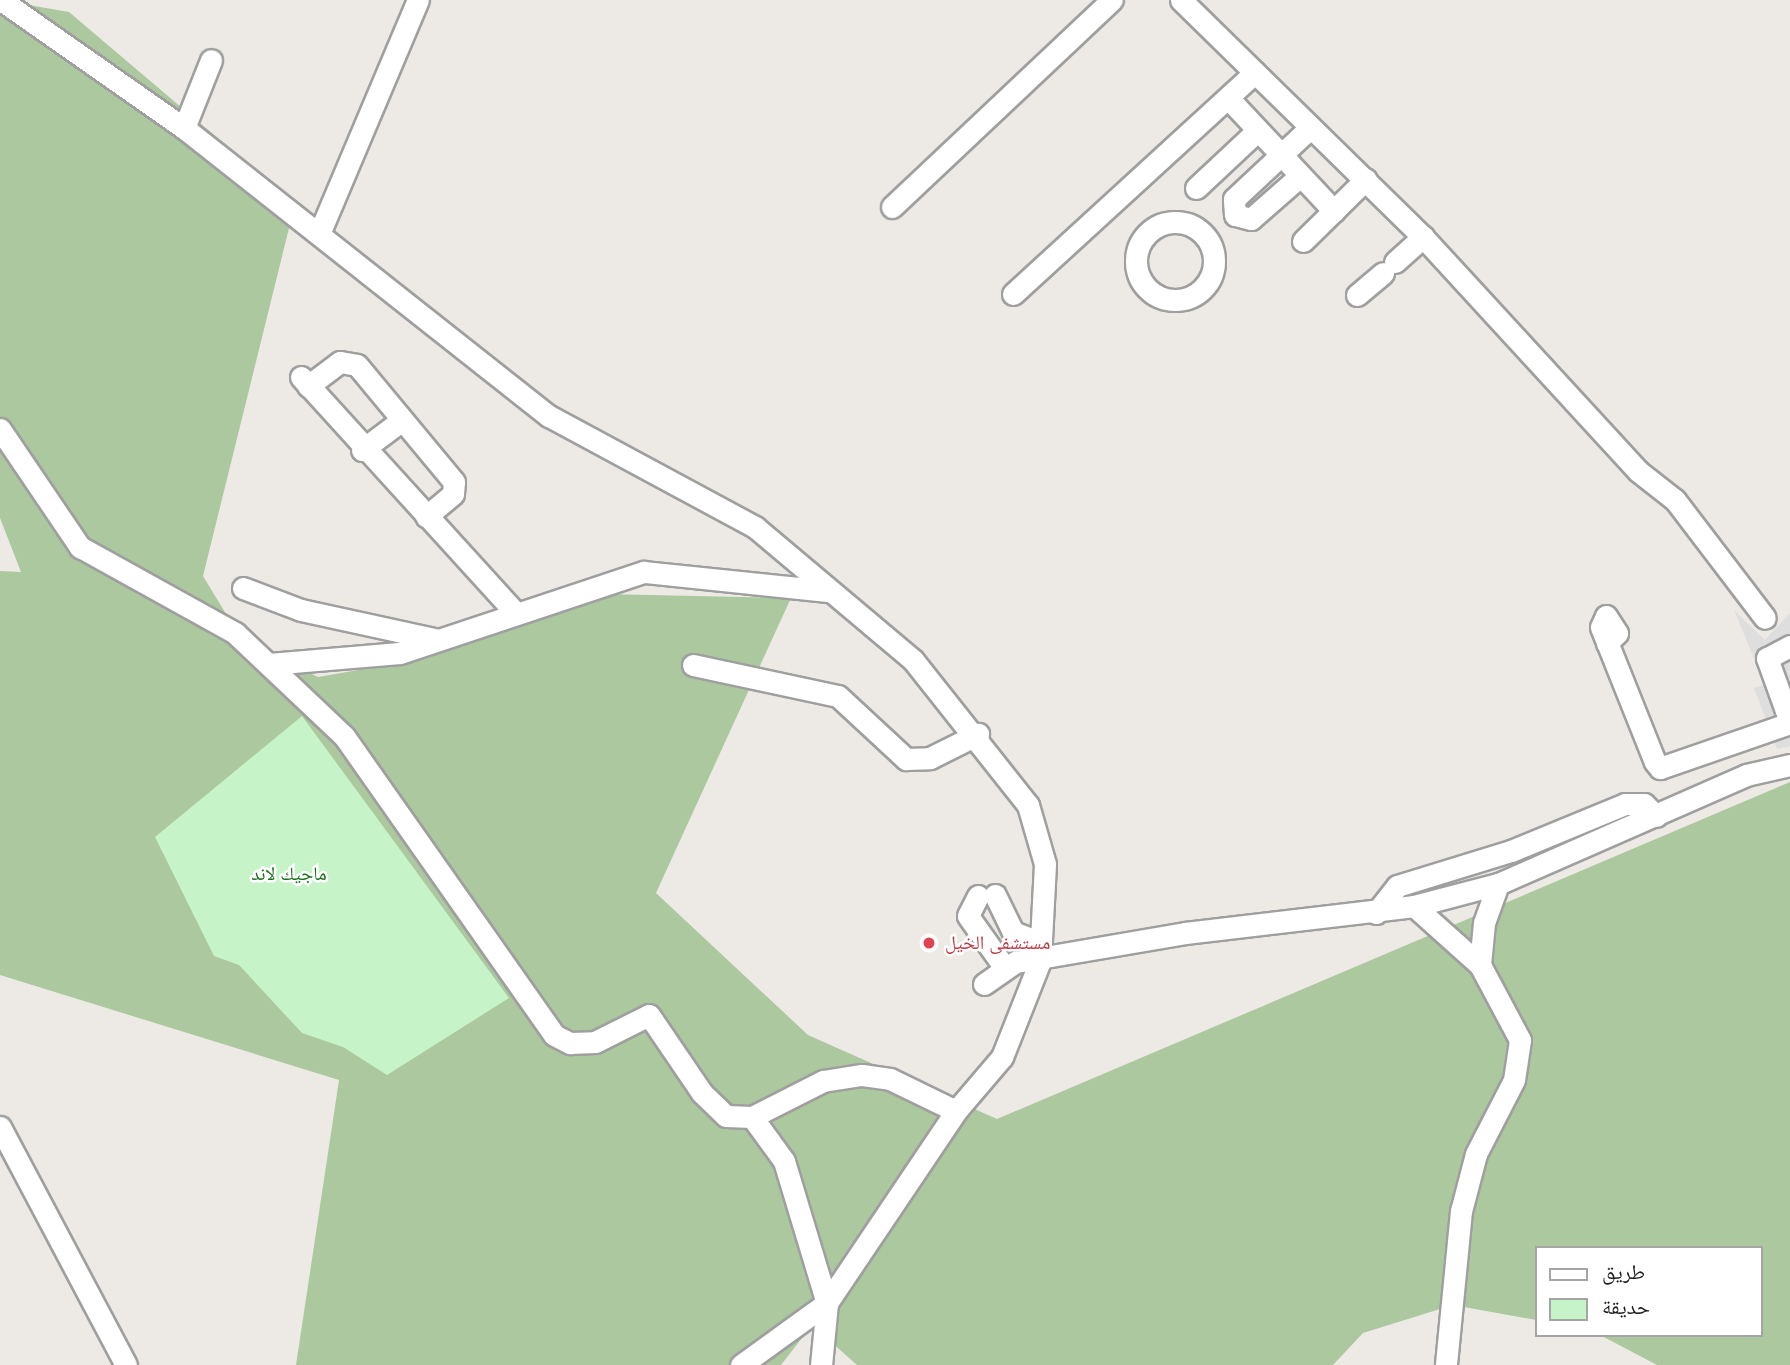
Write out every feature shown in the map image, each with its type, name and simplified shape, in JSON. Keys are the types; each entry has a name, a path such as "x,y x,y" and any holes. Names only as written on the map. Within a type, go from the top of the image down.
{"street":[{"path":"1,0 184,128 549,416 723,506 913,660 978,734 1028,805 1040,832 1041,952 993,1074 956,1111 827,1303 741,1365"},
{"path":"319,234 418,0"},
{"path":"892,207 1112,0"},
{"path":"1181,0 1423,237 1638,471 1675,500 1765,618"},
{"path":"184,128 211,60"},
{"path":"1013,293 1255,72"},
{"path":"1228,98 1334,211"},
{"path":"1235,215 1234,199 1311,127"},
{"path":"1196,188 1257,131"},
{"path":"1235,215 1251,219 1300,176"},
{"path":"1304,241 1366,179"},
{"path":"1207,238 1235,215"},
{"path":"1357,295 1423,237"},
{"path":"426,517 453,494 454,482 352,362 340,362 304,381 362,450 515,612"},
{"path":"362,450 402,420"},
{"path":"0,429 80,547 189,604 269,664 369,764 554,1035 570,1043 595,1042 649,1015 713,1107 726,1115 752,1117 823,1081 862,1075 890,1079 956,1111"},
{"path":"269,664 386,655 644,572 829,591"},
{"path":"243,587 301,610 439,640"},
{"path":"1607,643 1660,768 1735,744 1790,722 1768,661 1772,651 1790,646"},
{"path":"693,665 838,696 906,759 930,758 978,734"},
{"path":"1735,744 1746,775"},
{"path":"984,984 1005,968 1041,952 1185,933 1376,913 1498,884 1746,775 1790,765"},
{"path":"1376,913 1396,886 1511,851 1625,804 1644,804 1656,816"},
{"path":"1480,965 1484,923 1498,884"},
{"path":"1005,968 968,916 986,896 1013,932 1041,952"},
{"path":"1414,906 1480,965 1516,1024 1521,1059 1476,1154 1461,1211 1446,1365"},
{"path":"752,1117 784,1161 827,1303 821,1365"},
{"path":"0,1127 126,1365"}],"green space":[{"path":"0,0 69,12 295,204 203,576 243,642 318,677 427,658 604,594 791,598 656,893 808,1035 997,1119 1790,782 1790,1365 1657,1365 1604,1337 1762,1337 1762,1246 1534,1246 1534,1320 1453,1305 1363,1333 1333,1365 857,1365 812,1325 781,1365 296,1365 339,1080 0,975 0,571 21,572 0,518"},
{"name":"ماجيك لاند","path":"302,716 509,998 387,1075 343,1047 302,1033 239,965 214,956 155,837"}],"shaded area":[{"path":"1734,610 1765,640 1790,613 1790,746 1777,749 1754,688 1765,685"}],"place":[{"name":"مستشفى الخيل","path":"929,943"}]}
